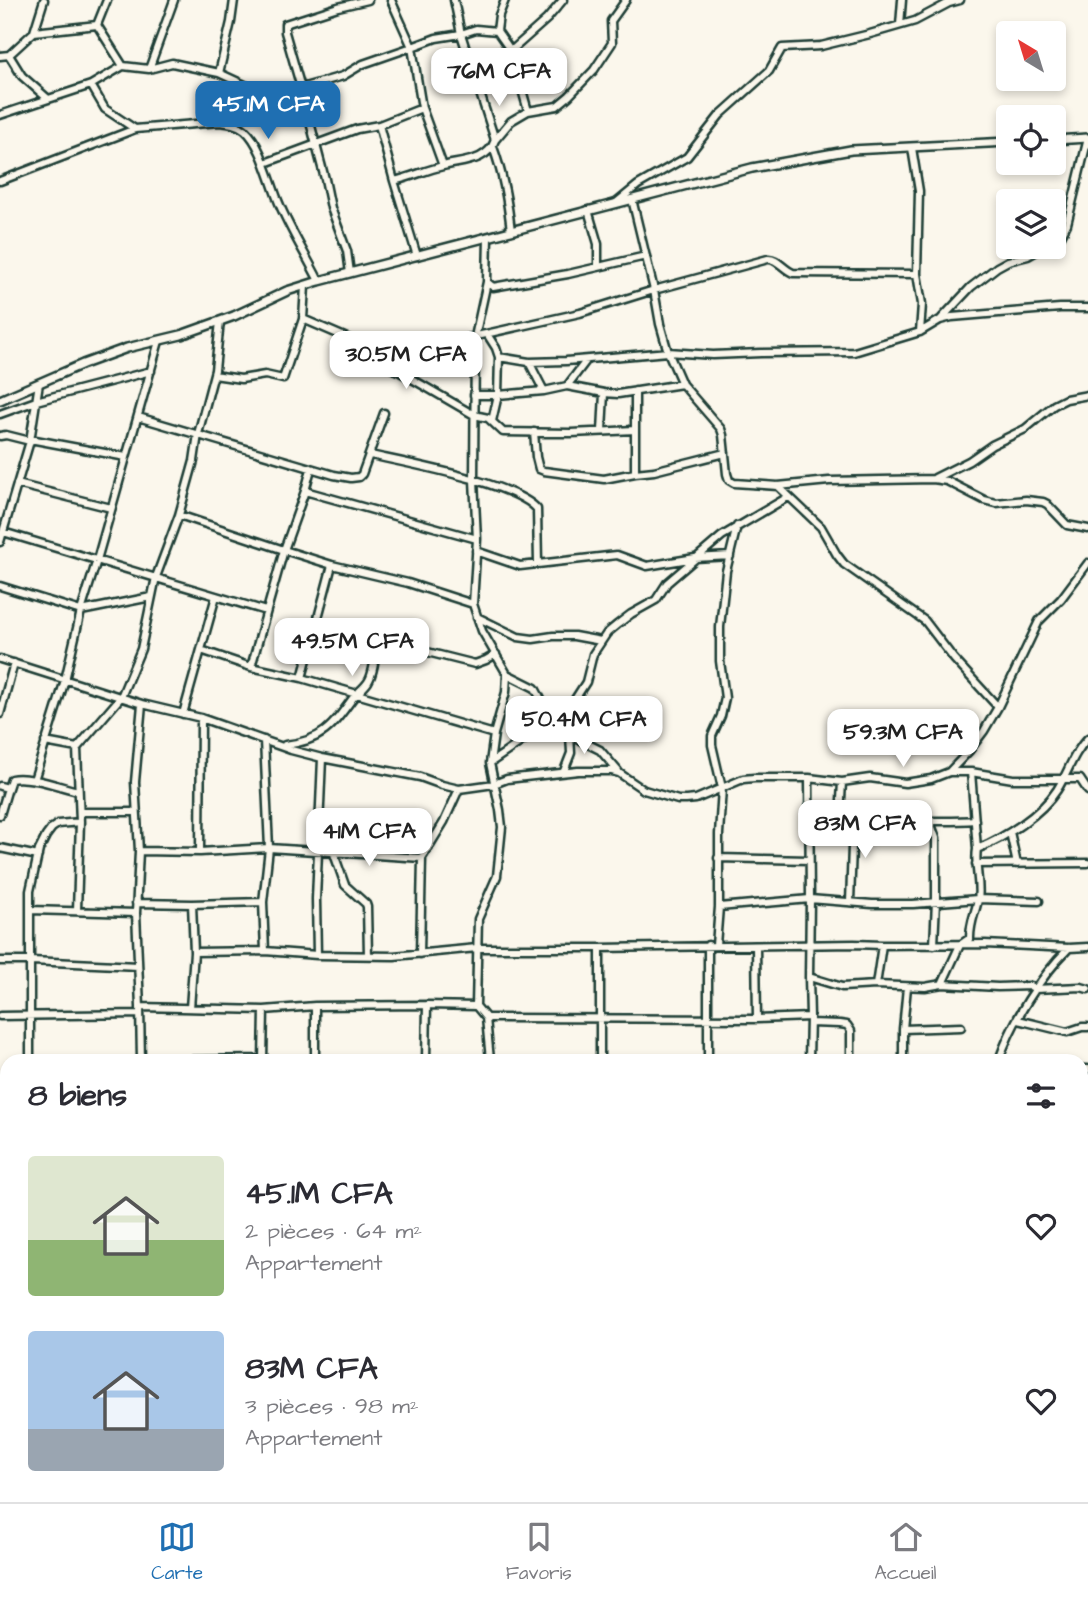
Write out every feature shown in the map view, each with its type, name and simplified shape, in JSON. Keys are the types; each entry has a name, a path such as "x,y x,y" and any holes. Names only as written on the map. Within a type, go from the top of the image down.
{"street":[{"path":"0,57 9,55 34,32 44,0"},
{"path":"97,25 107,0"},
{"path":"149,69 174,0"},
{"path":"219,73 234,0"},
{"path":"350,273 285,24 368,0"},
{"path":"391,0 412,47 422,108 443,166"},
{"path":"454,0 461,34 501,168 511,231"},
{"path":"505,0 497,31 511,51 528,111"},
{"path":"511,51 547,19 563,0"},
{"path":"394,181 474,160 486,153 511,121 528,111 556,106 569,96 594,69 612,43 611,21 626,0"},
{"path":"900,25 902,0"},
{"path":"616,203 638,185 687,157 720,115 769,72 782,48 821,46 915,21 960,0"},
{"path":"34,32 97,25"},
{"path":"97,25 123,66"},
{"path":"0,115 91,85 123,66 149,69 172,63 219,73 262,93 301,88 343,76 363,64 436,38 476,29 497,31"},
{"path":"9,55 22,76 47,98"},
{"path":"91,85 105,109 135,129"},
{"path":"265,163 422,108"},
{"path":"0,181 135,129 228,123 241,127 265,163 279,203 319,281"},
{"path":"379,125 417,256"},
{"path":"1066,139 1088,138 1066,227"},
{"path":"0,400 127,348 181,335 234,316 287,290 588,210 752,168 851,150 996,143"},
{"path":"912,148 919,191 918,274 922,304 920,332"},
{"path":"632,199 668,352 682,384 721,429 729,480 734,483 778,486 829,481 933,479 947,481 984,500 996,503 1026,500 1043,502 1068,525 1088,529"},
{"path":"588,210 598,244 598,267"},
{"path":"488,237 487,282 475,337 474,480 477,539 473,604 482,631 508,674 535,688 552,720 570,734 600,750 619,773 644,790 678,800 696,799 743,779 809,778 842,782 870,778 915,783 949,772 971,772 1013,779 1080,779 1088,791"},
{"path":"487,282 493,287 646,256"},
{"path":"303,319 361,344 436,345 580,313 771,258 793,273 918,274"},
{"path":"499,357 529,362 586,361 668,352 713,355 854,352 920,332 940,320 971,287 997,267 1016,259"},
{"path":"214,375 241,379 265,375 283,379 303,319 305,286"},
{"path":"940,320 1060,308 1088,308"},
{"path":"77,910 80,812 77,748 121,697 142,649 156,577 179,515 194,461 198,434 214,375 220,321"},
{"path":"487,334 499,357 498,395 492,421"},
{"path":"34,780 65,680 81,611 159,341"},
{"path":"361,344 372,360 400,372 474,415 488,418 503,432 635,430"},
{"path":"567,386 586,361"},
{"path":"529,362 544,391"},
{"path":"0,414 36,401 151,372"},
{"path":"0,542 30,440 39,383"},
{"path":"474,395 544,391 567,386 618,394 682,384"},
{"path":"635,391 635,473"},
{"path":"602,431 604,393"},
{"path":"933,479 1025,429 1054,405 1066,399 1088,395"},
{"path":"138,417 311,469 351,478 362,474 384,413"},
{"path":"0,429 3,435 126,457"},
{"path":"534,432 537,466 544,471 604,479 654,471 725,453"},
{"path":"370,455 474,480 527,500 537,509 538,564"},
{"path":"251,667 284,550 311,469"},
{"path":"17,484 111,508"},
{"path":"778,486 821,527 844,564 925,621 954,659 998,707"},
{"path":"305,491 477,539"},
{"path":"490,763 568,710 586,682 593,654 607,633 624,619 656,600 667,583 737,526 788,497"},
{"path":"179,515 332,565 408,583 473,604"},
{"path":"708,1054 707,1019 712,945 719,907 718,858 722,788 712,736 725,698 719,648 726,571 737,526"},
{"path":"3,532 266,611"},
{"path":"476,551 520,566 617,555 647,566 695,558 730,556"},
{"path":"949,772 984,731 1039,621 1061,599 1088,563"},
{"path":"302,678 332,565"},
{"path":"0,586 81,611 151,597"},
{"path":"183,713 216,596"},
{"path":"477,617 518,637 533,639 574,636 601,641"},
{"path":"316,624 475,664 496,654"},
{"path":"283,746 314,739 338,718 368,683 377,639"},
{"path":"201,650 251,667 302,678 495,734"},
{"path":"0,659 142,704 201,718 292,750 420,777 459,789 564,771 619,773"},
{"path":"0,714 14,663"},
{"path":"490,1054 486,1018 476,1006 478,919 497,876 502,827 490,763 508,674"},
{"path":"141,1054 136,913 139,851 136,812 137,754 142,704"},
{"path":"200,852 201,718"},
{"path":"564,771 571,753 570,734"},
{"path":"977,849 1010,832 1056,793 1079,749 1088,738"},
{"path":"264,740 269,848 263,902 265,951"},
{"path":"45,741 77,748"},
{"path":"317,955 317,850 321,758"},
{"path":"942,984 960,945 970,938 970,925 978,899 971,772"},
{"path":"0,815 12,778 34,780 78,791"},
{"path":"809,778 809,1054"},
{"path":"841,817 842,782"},
{"path":"0,786 8,788"},
{"path":"420,954 422,858 459,789"},
{"path":"80,812 136,812"},
{"path":"808,818 853,817 930,822 975,820"},
{"path":"849,902 853,817"},
{"path":"30,1054 30,891 46,836 58,824 80,822"},
{"path":"930,822 936,838 934,945"},
{"path":"1010,832 1017,864"},
{"path":"0,848 38,856"},
{"path":"139,851 200,852 269,848 422,858"},
{"path":"332,851 345,885 368,907 368,956"},
{"path":"718,858 809,860"},
{"path":"976,864 1088,863"},
{"path":"719,907 810,900 913,904 978,899 1040,901"},
{"path":"136,903 263,902"},
{"path":"190,1008 194,952 192,904"},
{"path":"30,910 136,913"},
{"path":"194,952 265,951 394,956 477,948 809,944 985,944 1069,948 1088,945"},
{"path":"876,985 882,945"},
{"path":"756,946 757,1019"},
{"path":"600,948 600,1054"},
{"path":"1001,1054 1035,989 1069,948"},
{"path":"0,961 138,966"},
{"path":"809,977 842,986 925,987 942,984 1088,989"},
{"path":"903,1054 907,986"},
{"path":"426,1054 427,1005"},
{"path":"0,1016 190,1008 264,1010 315,1006 476,1006"},
{"path":"315,1006 315,1054"},
{"path":"263,1054 264,1010"},
{"path":"486,1018 810,1020 847,1025 851,1031 851,1054"},
{"path":"1018,1020 1066,1032 1088,1027"},
{"path":"903,1029 961,1027"}]}
